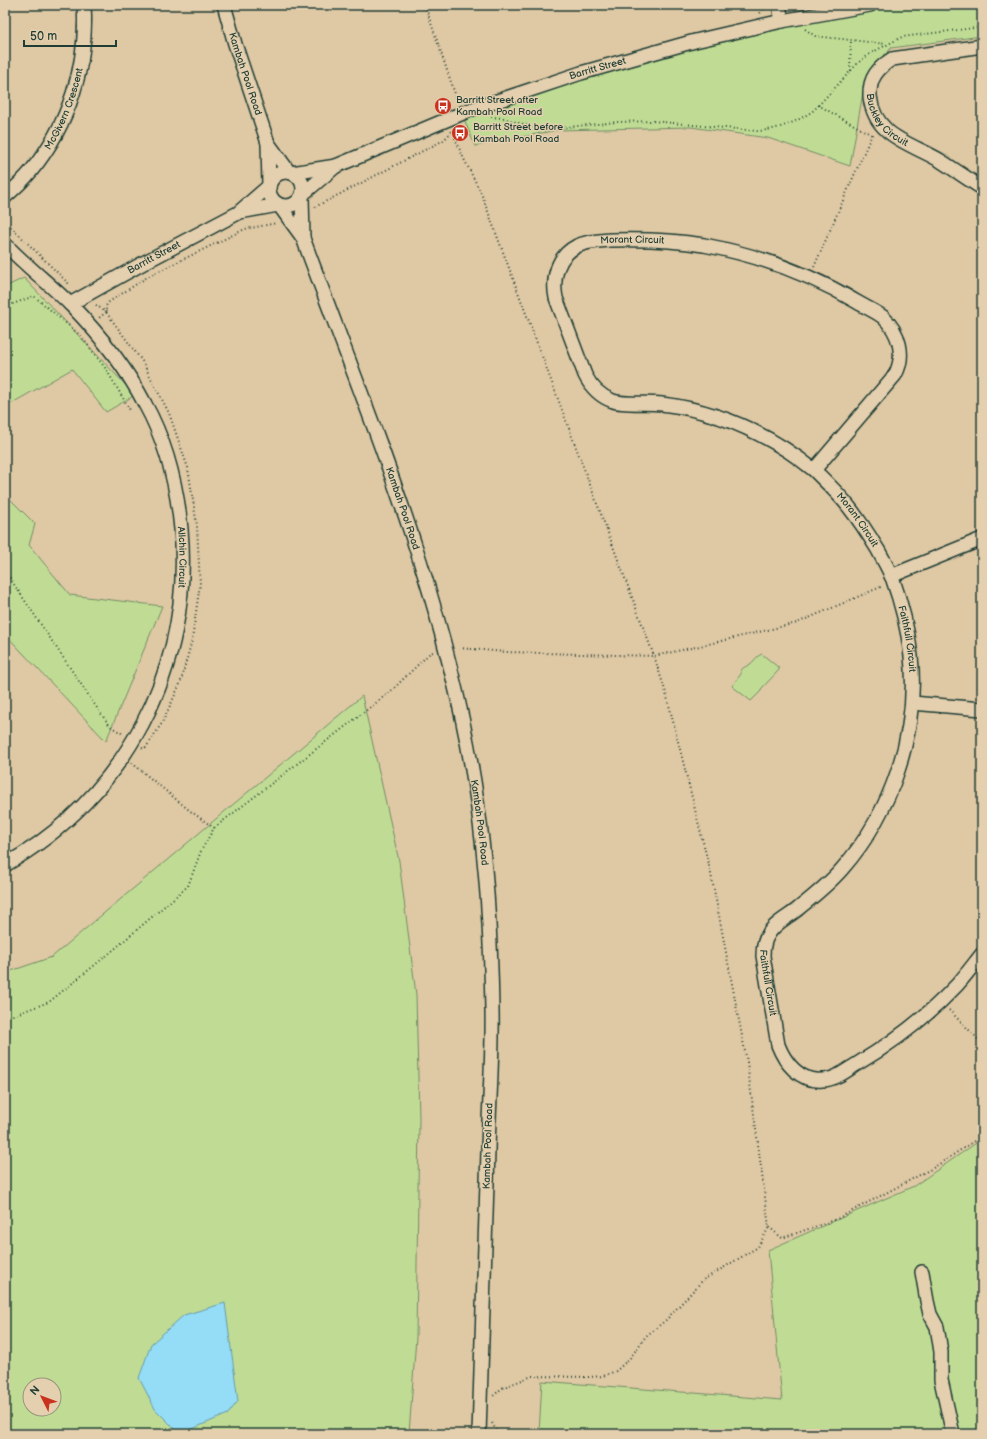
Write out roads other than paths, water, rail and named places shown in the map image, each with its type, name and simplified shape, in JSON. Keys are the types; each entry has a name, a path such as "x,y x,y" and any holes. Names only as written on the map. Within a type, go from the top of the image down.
{"street":[{"name":"McGivern Crescent","path":"5,197 31,171 50,144 66,112 78,79 86,27 84,5"},
{"name":"Kambah Pool Road","path":"224,5 235,44 268,143 269,185"},
{"path":"779,5 782,22"},
{"name":"Barritt Street","path":"291,172 336,166 581,73 695,41 870,5"},
{"name":"Buckley Circuit","path":"982,46 892,59 881,66 873,77 870,90 871,104 879,122 893,136 940,161 982,188"},
{"name":"Kambah Pool Road","path":"268,143 291,172"},
{"name":"Barritt Street","path":"302,195 336,166"},
{"path":"282,172 291,172 301,180 303,185 302,195 297,203 292,206 284,207 272,200 269,185 271,180 277,174 282,172"},
{"name":"Barritt Street","path":"70,304 238,213 269,185"},
{"name":"Kambah Pool Road","path":"302,195 303,238"},
{"name":"Kambah Pool Road","path":"279,205 303,238 389,469 432,596 461,715 477,800 487,885 490,928 492,1012 479,1434"},
{"name":"Barritt Street","path":"238,213 279,205"},
{"name":"Morant Circuit","path":"814,470 895,375 898,369 901,356 899,342 893,329 883,317 840,292 796,272 751,256 705,245 636,239 592,241 577,246 565,254 555,274 556,298 585,375 590,385 598,394 614,401 660,403 696,410 726,419 766,437 799,458 814,470 848,506 868,533 891,576"},
{"name":"Allchin Circuit","path":"5,244 21,262 70,304 102,339 117,358 146,404 162,438 173,480 179,507 183,552 181,600 177,628 166,670 150,710 133,740 123,756 90,798 70,818 46,839 5,864"},
{"path":"891,576 982,539"},
{"name":"Faithfull Circuit","path":"891,576 906,624 911,656 912,703 905,744 893,784 866,837 842,869 798,909 776,924 768,935 763,948 762,956 778,1045 783,1057 795,1071 806,1078 818,1081 835,1078 882,1049 922,1018 958,984 982,954"},
{"path":"912,703 982,709"},
{"path":"922,1272 930,1314 937,1327 941,1352 941,1380 953,1434"}],"water":[{"path":"225,1303 238,1401 228,1414 180,1434 155,1409 139,1378 151,1344 184,1315"}],"place":[{"name":"Barritt Street after Kambah Pool Road","path":"443,106"},
{"name":"Barritt Street before Kambah Pool Road","path":"460,133"}]}
